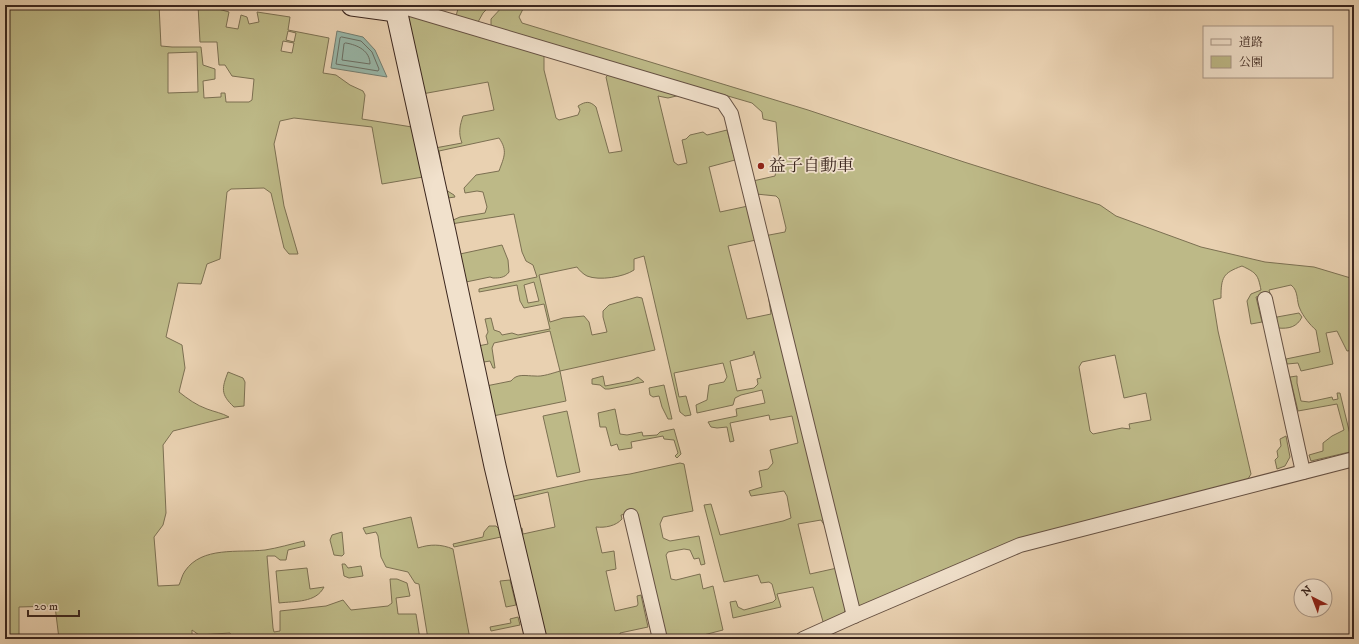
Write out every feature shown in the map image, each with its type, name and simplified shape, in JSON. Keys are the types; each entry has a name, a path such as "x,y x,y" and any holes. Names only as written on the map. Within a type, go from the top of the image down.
{"street":[{"path":"352,5 396,7 723,102 731,114 854,616"},
{"path":"396,7 495,466 536,639"},
{"path":"1265,300 1303,472"},
{"path":"803,639 1002,552 1020,546 1354,459"},
{"path":"631,516 660,639"}],"green space":[{"path":"5,5 159,5 161,46 201,47 203,65 215,69 215,79 203,81 204,98 221,97 221,93 225,93 226,102 249,102 252,100 254,79 232,76 225,65 219,65 217,42 200,42 198,5 204,5 229,12 226,27 238,29 241,15 247,17 249,24 259,22 257,12 290,17 288,30 329,38 323,73 336,75 350,85 363,91 365,95 362,119 412,127 423,177 382,184 372,127 294,118 280,121 274,144 284,206 298,254 289,254 284,248 271,193 264,188 231,189 227,192 220,259 207,264 201,284 178,283 166,337 182,345 185,368 179,392 199,406 229,417 173,431 163,445 166,513 163,525 154,537 158,586 179,585 184,573 192,563 211,554 232,551 265,550 304,541 305,546 288,550 286,560 280,560 275,556 267,556 274,632 280,631 280,611 326,606 343,600 351,610 388,606 392,603 390,579 397,579 407,583 410,596 396,598 398,614 416,614 420,639 233,639 230,633 199,635 192,630 192,639 59,639 55,606 19,607 19,639 5,639","holes":["288,31 296,33 294,42 286,40","283,41 294,43 292,53 281,51","197,52 198,92 168,93 168,53"]},
{"path":"459,5 491,5 483,13 478,22 456,16"},
{"path":"504,5 525,5 519,17 522,23 808,110 1100,205 1116,216 1201,247 1265,262 1314,267 1354,279 1354,350 1347,351 1337,331 1326,333 1333,364 1301,371 1298,363 1287,364 1286,359 1320,352 1316,330 1311,326 1301,312 1294,287 1291,285 1269,290 1270,294 1256,297 1262,322 1251,324 1247,301 1251,294 1261,290 1256,275 1242,266 1231,271 1224,277 1221,298 1213,300 1218,331 1251,474 1248,479 1146,507 861,607 856,602 842,552 821,520 798,524 810,574 837,568 847,607 842,616 824,625 813,587 777,594 781,607 733,618 730,602 736,601 738,607 744,610 773,602 776,599 772,584 769,582 761,583 758,575 724,582 704,505 711,504 720,535 791,518 787,496 784,491 751,496 749,491 762,487 759,471 768,469 773,463 770,450 798,443 792,416 770,420 769,415 730,423 734,441 730,442 727,427 711,427 708,422 737,416 736,409 765,403 762,390 735,398 733,405 697,413 696,405 707,400 709,385 724,382 727,377 723,363 674,373 679,397 686,396 691,415 685,416 680,412 644,256 634,259 634,270 624,275 611,278 587,276 577,267 539,275 550,322 563,318 584,316 589,322 592,335 607,332 603,311 609,305 637,297 642,298 655,350 560,371 550,331 494,343 492,348 495,368 493,368 490,361 484,362 481,360 478,346 488,344 486,336 488,332 485,319 491,318 494,330 500,332 502,335 512,333 518,335 550,329 544,304 524,308 520,301 517,285 479,292 479,289 537,277 533,265 526,261 522,252 514,214 451,224 451,221 460,217 485,213 487,207 483,192 477,191 465,193 464,188 476,175 499,171 504,158 504,147 499,138 439,151 446,190 455,197 448,198 445,195 435,148 462,143 460,129 463,116 494,110 488,82 422,94 408,18 412,15 544,55 544,70 556,118 559,120 578,115 580,110 578,106 588,102 592,104 596,107 609,153 622,151 606,77 610,73 685,94 668,98 658,96 674,162 678,165 687,163 682,140 686,139 690,135 703,132 707,135 727,130 735,160 709,167 720,212 748,206 756,240 728,246 747,319 771,314 763,260 764,236 785,232 786,228 779,199 776,196 756,194 753,181 775,176 779,155 776,122 763,119 762,112 752,103 491,27 491,19","holes":["534,282 539,301 528,303 524,285","754,351 761,378 757,379 758,384 754,388 737,391 730,361 753,355","1115,355 1124,398 1146,393 1151,420 1129,424 1130,429 1122,428 1093,434 1090,431 1079,367 1082,362"]},
{"path":"502,245 508,260 509,272 504,277 500,278 490,277 466,282 460,254"},
{"path":"1299,313 1302,317 1298,323 1289,328 1278,328 1276,323 1277,317"},
{"path":"560,371 566,401 493,416 486,386 511,381 513,378 519,376 541,376"},
{"path":"228,372 243,378 245,382 244,406 234,407 224,394 224,382"},
{"path":"603,376 605,386 631,381 638,377 644,382 609,389 605,389 600,385 592,384 592,379"},
{"path":"1297,376 1301,401 1309,402 1332,397 1333,400 1338,399 1337,393 1340,393 1354,451 1311,461 1309,455 1323,451 1323,443 1332,436 1344,430 1337,404 1298,411 1290,377"},
{"path":"664,385 672,419 668,419 662,407 659,396 653,397 650,395 649,388"},
{"path":"615,409 620,434 627,435 642,432 643,436 657,435 660,432 674,429 681,454 677,458 675,456 678,453 674,440 664,439 663,436 631,442 632,448 619,450 617,444 611,446 606,427 600,427 598,413"},
{"path":"567,411 580,472 557,477 543,416"},
{"path":"1286,436 1290,457 1285,466 1277,469 1275,460 1278,457 1277,451 1281,446 1280,439"},
{"path":"680,463 684,464 693,511 663,517 660,524 663,538 670,541 699,536 705,564 701,565 699,558 694,559 690,550 684,549 668,552 666,555 671,579 676,580 700,574 703,589 713,586 723,630 688,639 665,639 636,512 621,515 622,519 614,525 607,527 596,527 602,553 614,551 616,569 606,571 615,611 637,606 637,596 641,595 648,627 620,633 621,639 546,639 519,529 522,528 523,534 555,527 548,492 514,500 517,512 514,513 510,497 588,480 630,474"},
{"path":"411,517 418,548 436,545 453,549 470,639 428,639 419,584 415,583 408,572 386,567 381,557 376,532 366,534 363,528"},
{"path":"489,526 496,526 499,529 501,537 454,547 453,544 483,537 484,532"},
{"path":"342,532 344,554 342,556 334,555 330,540 332,535"},
{"path":"342,564 345,564 348,568 361,566 363,576 349,578 344,576"},
{"path":"307,568 310,589 324,587 320,592 310,599 279,603 276,571"},
{"path":"510,580 516,605 506,607 500,581"},
{"path":"518,617 520,625 491,631 490,627 511,623 510,619"}],"water":[{"path":"337,31 363,37 375,50 387,77 331,68"}],"place":[{"name":"益子自動車","path":"761,166"}]}
